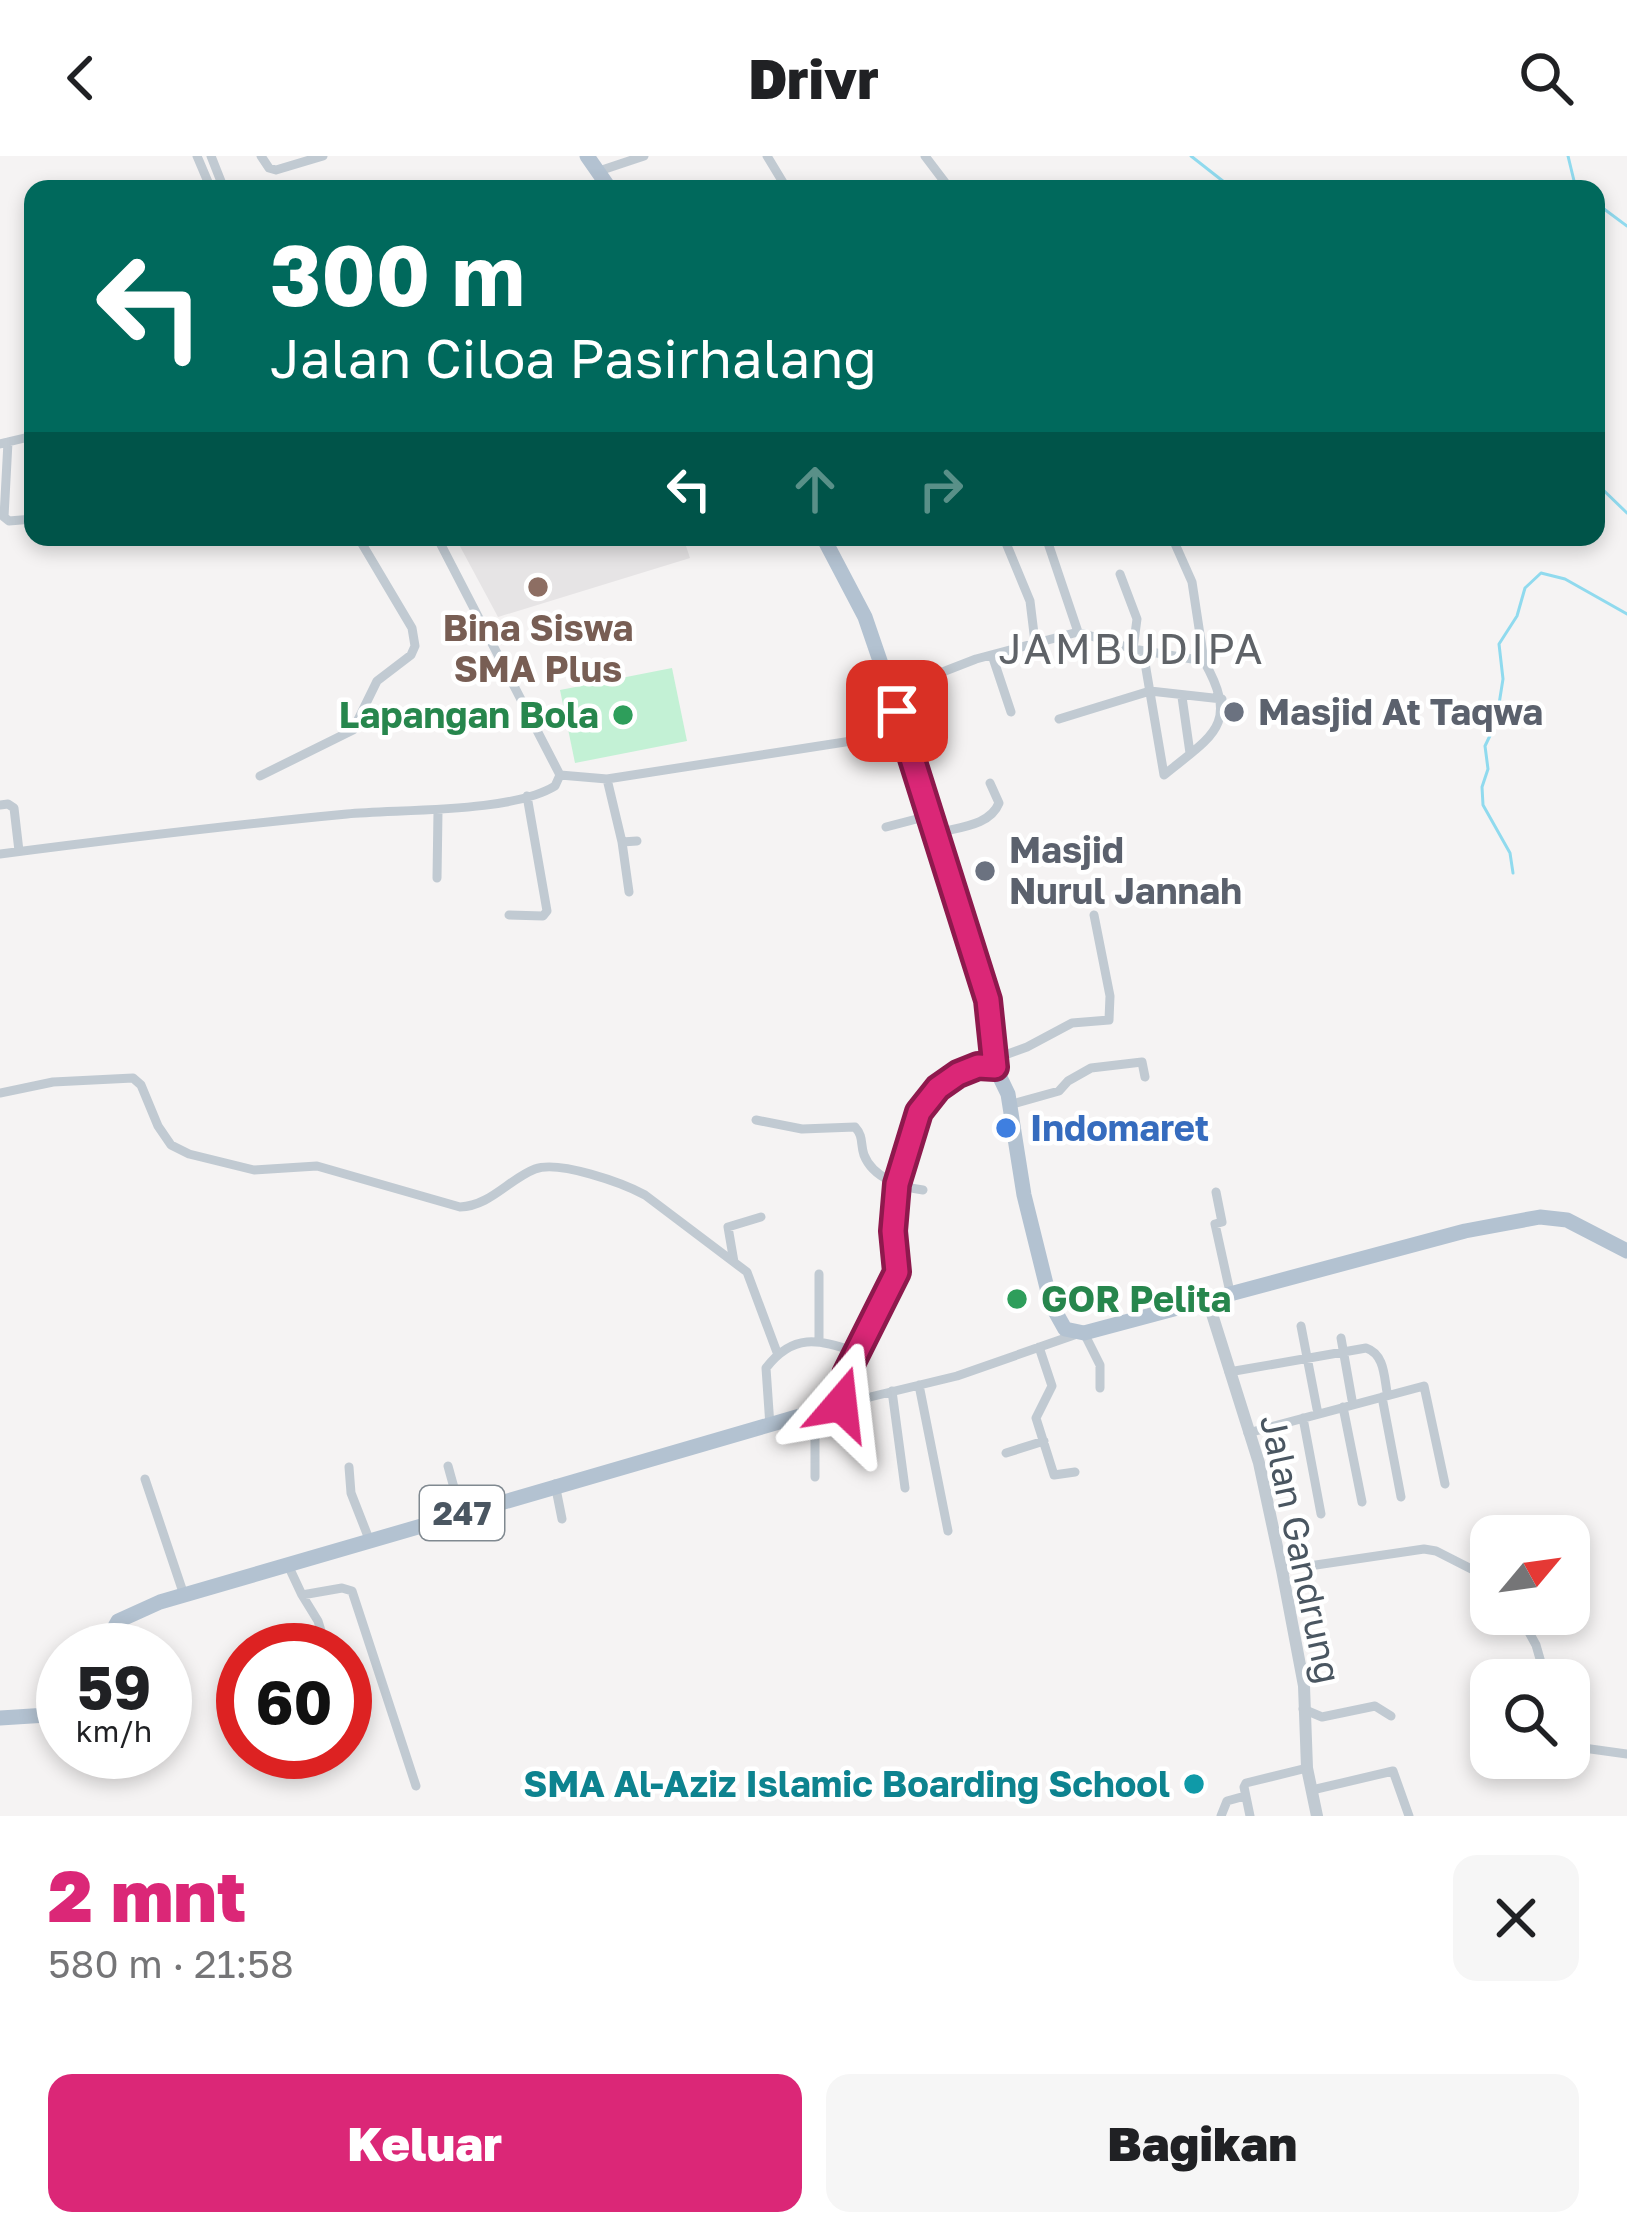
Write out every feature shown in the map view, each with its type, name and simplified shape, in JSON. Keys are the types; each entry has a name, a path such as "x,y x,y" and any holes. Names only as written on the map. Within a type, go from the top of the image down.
{"main road":[{"path":"587,156 604,180"},
{"path":"828,546 866,617 932,815 988,1000 995,1063 1010,1105 1024,1195 1051,1304 1065,1329 1082,1333 1466,1231 1540,1217 1567,1220 1627,1251"},
{"path":"841,1404 846,1374 897,1272 893,1231 912,1128 932,1094 970,1068 995,1063"},
{"name":"247","path":"118,1623 184,1595 287,1563 841,1404"},
{"path":"0,1718 36,1716"}],"street":[{"path":"261,156 269,168 323,156"},
{"path":"275,156 288,167"},
{"path":"599,171 644,156"},
{"path":"925,156 943,180"},
{"path":"4,443 4,517 24,520"},
{"path":"260,776 353,730 377,681 411,655 415,646 412,628 363,546"},
{"path":"442,546 560,775"},
{"path":"1007,546 1030,602 1035,642"},
{"path":"1049,546 1078,632"},
{"path":"1120,574 1137,619 1138,650 1150,691 1163,774 1219,725 1222,699 1204,661 1192,581 1176,546"},
{"path":"891,692 992,655 1078,632 1138,650 1204,661"},
{"path":"992,655 1011,712"},
{"path":"1059,719 1150,691 1222,699"},
{"path":"1182,697 1190,753"},
{"path":"560,775 608,779 903,734"},
{"path":"0,854 237,824 438,811 550,789 560,775"},
{"path":"608,779 629,892"},
{"path":"937,833 995,813 999,803 991,783"},
{"path":"509,915 543,916 547,911 526,796"},
{"path":"0,805 8,803 14,808 19,851"},
{"path":"437,878 438,811"},
{"path":"886,827 932,815"},
{"path":"622,842 638,841"},
{"path":"995,1063 1072,1023 1109,1020 1110,996 1094,914"},
{"path":"1010,1105 1059,1091 1068,1081 1100,1065 1142,1061 1145,1077"},
{"path":"0,1093 53,1082 133,1078 142,1085 171,1145 189,1154 254,1170 317,1166 460,1207 478,1204 540,1167 576,1171 637,1191 750,1277 778,1355"},
{"path":"756,1120 802,1129 855,1127 873,1170 923,1190"},
{"path":"1216,1192 1222,1222 1215,1224 1230,1292"},
{"path":"734,1262 728,1227 761,1217"},
{"path":"819,1274 819,1339"},
{"name":"Jalan Gandrung","path":"1207,1298 1259,1463 1282,1570 1304,1686 1307,1768 1317,1816"},
{"path":"1301,1326 1317,1409"},
{"path":"841,1404 919,1385 1082,1333 1100,1365 1100,1388"},
{"path":"1341,1338 1362,1502"},
{"path":"770,1426 766,1368 778,1355 801,1342 819,1339 856,1352"},
{"path":"1039,1347 1052,1387 1043,1398 1044,1409 1036,1415 1054,1475 1075,1472"},
{"path":"1229,1372 1366,1348 1376,1353 1401,1497"},
{"path":"919,1385 948,1531"},
{"path":"1249,1433 1424,1386 1445,1484"},
{"path":"892,1391 905,1488"},
{"path":"815,1412 815,1477"},
{"path":"1303,1418 1322,1514"},
{"path":"1006,1453 1044,1441"},
{"path":"448,1466 460,1513"},
{"path":"349,1467 350,1487 368,1540"},
{"path":"145,1479 184,1595"},
{"path":"555,1484 562,1519"},
{"path":"1282,1570 1424,1549 1470,1568"},
{"path":"287,1563 319,1623"},
{"path":"302,1595 342,1588 352,1591 416,1786"},
{"path":"1303,1709 1322,1718 1375,1706 1391,1716"},
{"path":"1590,1749 1627,1754"},
{"path":"1250,1816 1246,1783 1307,1768"},
{"path":"1312,1790 1390,1770 1399,1779 1409,1816"},
{"path":"1221,1816 1227,1801 1245,1796"}],"shaded area":[{"name":"Bina Siswa SMA Plus","path":"460,546 686,546 690,558 498,617"}],"green space":[{"name":"Lapangan Bola","path":"672,668 687,741 575,763 560,690"}],"waterway":[{"path":"1191,156 1222,180"},
{"path":"1568,156 1574,180"},
{"path":"1605,210 1627,226"},
{"path":"1605,492 1627,513"},
{"path":"1513,873 1510,853 1483,805 1488,769 1485,746 1496,723 1503,679 1499,644 1517,616 1525,588 1541,573 1565,579 1627,614"}],"place":[{"name":"Bina Siswa SMA Plus","path":"538,587"},
{"name":"Masjid At Taqwa","path":"1234,712"},
{"name":"Lapangan Bola","path":"623,715"},
{"name":"Masjid Nurul Jannah","path":"985,871"},
{"name":"Indomaret","path":"1006,1128"},
{"name":"GOR Pelita","path":"1017,1299"},
{"name":"SMA Al-Aziz Islamic Boarding School","path":"1194,1784"}],"district":[{"name":"JAMBUDIPA","path":"1132,649"}],"route":[{"path":"841,1404 846,1374 897,1272 893,1231 897,1184 919,1112 938,1088 958,1074 987,1064 995,1067 988,1000 897,711"}]}
